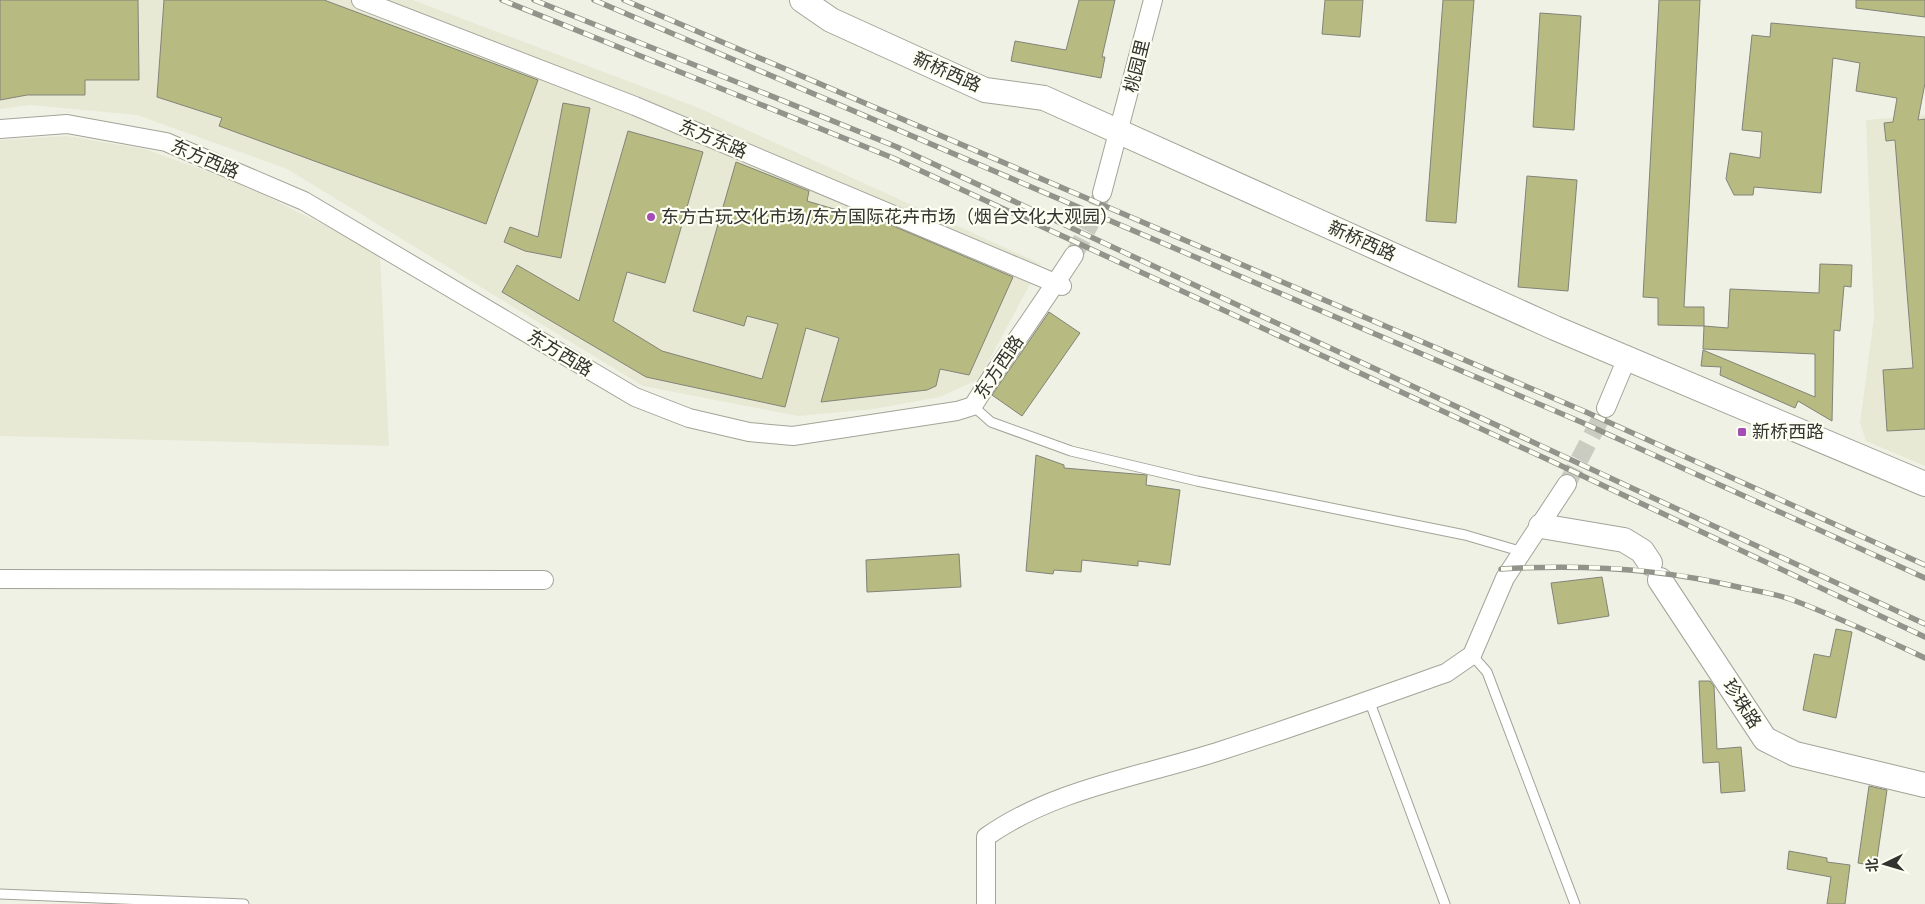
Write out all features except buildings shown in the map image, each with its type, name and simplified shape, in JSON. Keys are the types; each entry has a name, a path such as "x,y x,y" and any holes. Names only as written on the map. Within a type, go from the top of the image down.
{"street":[{"name":"东方东路","path":"361,0 635,106 1059,285"},
{"name":"新桥西路","path":"802,0 831,20 985,90 1044,98 1627,358 1925,484"},
{"name":"桃园里","path":"1120,132 1153,0"},
{"name":"东方西路","path":"0,129 67,124 166,142 304,201 635,397 688,418 749,432 793,436 957,411 973,406 1001,361 1059,285 1074,255"},
{"path":"1102,193 1120,132"},
{"path":"1606,408 1627,358"},
{"path":"986,904 986,837 1010,820 1069,795 1223,750 1446,674 1472,655 1498,593 1567,484"},
{"name":"珍珠路","path":"1540,526 1624,540 1642,551 1765,739 1795,754 1925,785"},
{"path":"0,579 544,580"}],"lane":[{"path":"973,406 991,422 1071,451 1197,481 1465,535 1523,552"},
{"path":"1472,655 1487,672 1575,904"},
{"path":"1369,700 1445,904"},
{"path":"0,894 244,904"}],"shaded area":[{"name":"东方古玩文化市场/东方国际花卉市场（烟台文化大观园）","path":"0,0 413,0 699,108 1041,264 979,379 940,397 874,409 798,416 643,386 287,169 137,115 30,105 0,109"},
{"path":"1925,115 1925,466 1866,441 1860,423 1874,317 1866,120"},
{"path":"67,136 145,149 242,184 380,253 389,446 0,436 0,140"}],"tunnel":[{"path":"1074,255 1093,218 1102,193"},
{"path":"1567,484 1606,408"}],"railway":[{"path":"502,0 893,158 1551,461 1925,637"},
{"path":"534,0 897,147 1925,624"},
{"path":"594,0 1581,422 1925,578"},
{"path":"624,0 1586,412 1925,565"},
{"path":"1501,569 1561,567 1620,569 1679,575 1771,594 1790,599 1841,620 1925,658"}],"place":[{"name":"东方古玩文化市场/东方国际花卉市场（烟台文化大观园）","path":"651,217"},
{"name":"新桥西路","path":"1742,432"}]}
